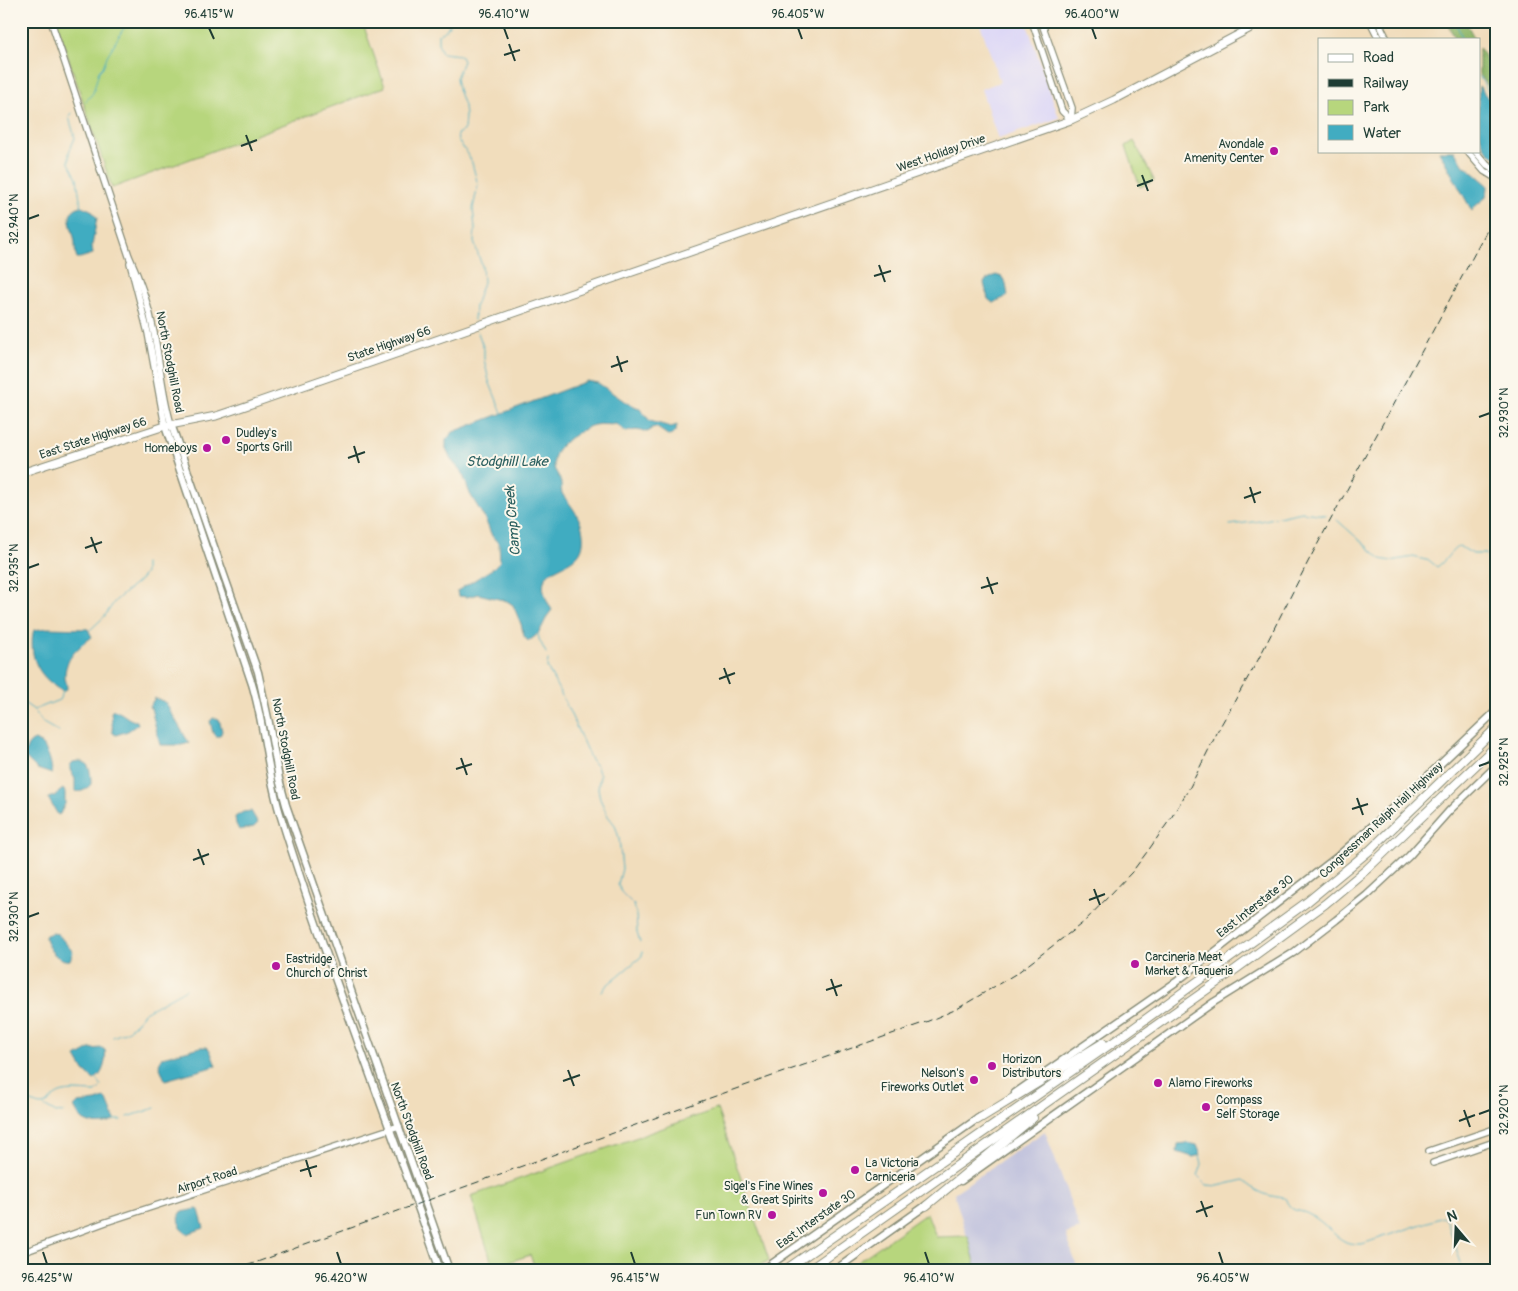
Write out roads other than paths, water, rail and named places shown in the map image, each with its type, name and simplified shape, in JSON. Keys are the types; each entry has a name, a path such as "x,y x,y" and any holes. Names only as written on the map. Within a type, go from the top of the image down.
{"highway":[{"path":"1402,818 1497,721"},
{"name":"Congressman Ralph Hall Highway","path":"786,1270 1128,1032 1307,902 1369,851 1497,727"},
{"name":"Congressman Ralph Hall Highway","path":"809,1270 1236,970 1325,904 1367,870 1497,745"},
{"path":"977,1120 1114,1036 1128,1032"},
{"path":"926,1206 1089,1072"}],"main road":[{"name":"West Holiday Drive","path":"613,278 1071,120 1105,105 1264,21"},
{"name":"State Highway 66","path":"168,425 216,416 613,278"},
{"name":"East State Highway 66","path":"21,474 168,425"},
{"name":"North Stodghill Road","path":"168,425 258,672 286,805 448,1270"},
{"name":"North Stodghill Road","path":"168,425 258,704 271,780 281,818 346,1008 440,1270"},
{"name":"East Interstate 30","path":"763,1270 1176,982 1333,859 1400,802 1497,710"},
{"path":"835,1270 1214,1002 1293,953 1336,920 1409,856 1450,810 1497,765"}],"street":[{"name":"North Stodghill Road","path":"51,21 129,256 168,425"},
{"path":"1032,21 1062,111 1071,120"},
{"path":"1041,21 1072,108 1071,120"},
{"path":"1370,21 1378,38"},
{"path":"1378,21 1386,38"},
{"path":"1048,70 1057,66"},
{"path":"1468,152 1484,171 1497,179"},
{"path":"1476,152 1487,165 1497,172"},
{"name":"Airport Road","path":"21,1253 98,1224 399,1126"},
{"path":"1429,1151 1497,1128"},
{"path":"1432,1163 1497,1141"}],"water":[{"path":"1480,87 1497,111 1497,158 1489,153 1480,136"},
{"path":"1440,152 1456,152 1464,166 1488,185 1486,196 1472,211"},
{"path":"81,206 91,210 97,218 92,246 93,254 77,258 70,219 72,211"},
{"path":"996,275 1002,277 1006,284 1008,296 993,303 988,299 984,283"},
{"name":"Stodghill Lake","path":"587,381 598,383 627,403 639,408 650,421 671,427 677,425 677,427 674,433 669,436 656,427 651,428 647,432 636,430 626,432 616,424 597,424 587,427 570,438 558,450 554,457 554,468 561,482 563,495 575,511 580,523 583,543 579,553 572,560 548,575 544,583 545,594 552,610 540,631 528,641 524,636 513,605 507,601 478,594 467,597 458,596 457,591 492,569 500,561 499,544 492,536 485,519 470,494 462,472 451,460 446,449 446,440 453,432"},
{"path":"47,628 88,629 92,637 77,649 70,659 65,671 67,689 64,691 56,687 41,673 33,654 32,640 34,630"},
{"path":"155,698 165,702 189,743 182,745 160,745 151,708 149,707"},
{"path":"113,710 137,721 138,724 128,731 116,735 113,733 111,712"},
{"path":"213,718 219,719 222,731 220,736 216,736 213,733 210,721"},
{"path":"35,740 43,746 48,754 52,774 37,769 25,757 27,747"},
{"path":"80,761 88,766 91,784 84,790 75,791 75,779 70,770 70,765 73,762"},
{"path":"63,789 65,792 65,804 58,815 48,798"},
{"path":"251,811 258,823 254,827 239,830 235,817 243,812"},
{"path":"52,933 58,934 73,952 70,960 57,957 51,950 45,937"},
{"path":"207,1047 210,1050 216,1066 165,1080 159,1065 162,1057"},
{"path":"102,1048 105,1050 105,1062 100,1075 94,1080 84,1071 76,1057 90,1049"},
{"path":"104,1098 107,1100 115,1120 108,1123 95,1124 87,1122 80,1117 74,1107 78,1103"},
{"path":"1188,1143 1197,1145 1201,1155 1193,1157 1177,1152 1178,1144"},
{"path":"199,1210 204,1228 187,1234 180,1228 179,1214"}],"waterway":[{"path":"86,101 93,93 99,71 128,21"},
{"name":"Camp Creek","path":"452,21 445,31 438,34 438,43 442,53 460,55 463,61 456,78 464,106 464,130 457,134 458,141 472,163 478,185 473,208 474,242 482,266 483,282 475,306 474,320"},
{"path":"1455,21 1463,38"},
{"path":"1480,78 1497,106"},
{"path":"72,113 69,117 75,138 69,152 69,163 77,178 81,207"},
{"name":"Camp Creek","path":"477,330 484,349 484,359 489,381 502,413"},
{"path":"1230,525 1302,512 1326,515"},
{"path":"1337,520 1381,559 1391,561 1413,557 1430,561 1437,567 1459,546 1473,554 1486,554 1497,567"},
{"path":"90,630 104,617 115,601 140,580 145,573 145,564"},
{"name":"Camp Creek","path":"538,633 546,653"},
{"name":"Camp Creek","path":"548,660 547,667 600,776 598,788 600,799 608,816 615,825 619,838 622,869 618,884 621,892 634,905 637,933 640,942"},
{"path":"34,710 59,700 64,690"},
{"path":"21,701 34,710 43,723 59,732"},
{"name":"Camp Creek","path":"602,992 606,986 642,956 642,952"},
{"path":"113,1037 127,1031 143,1013 186,989"},
{"path":"97,1079 101,1085"},
{"path":"30,1101 41,1105 64,1092 96,1092 100,1088"},
{"path":"21,1099 28,1102"},
{"path":"44,1106 56,1113 64,1112"},
{"path":"128,1117 155,1108"},
{"path":"114,1120 121,1120"},
{"path":"1200,1155 1202,1164 1198,1176 1207,1185 1218,1186 1243,1180 1262,1193 1285,1198 1290,1207 1320,1221 1346,1242 1362,1244 1443,1217 1447,1221 1461,1263"}],"railway":[{"path":"235,1270 926,1022 957,1009 1017,973 1084,922 1132,872 1171,818 1190,787 1309,560 1497,212"}],"place":[{"name":"Avondale Amenity Center","path":"1274,151"},
{"name":"Dudley's Sports Grill","path":"226,440"},
{"name":"Homeboys","path":"207,448"},
{"name":"Carcineria Meat Market & Taqueria","path":"1135,964"},
{"name":"Eastridge Church of Christ","path":"276,966"},
{"name":"Horizon Distributors","path":"992,1066"},
{"name":"Nelson's Fireworks Outlet","path":"974,1080"},
{"name":"Alamo Fireworks","path":"1158,1083"},
{"name":"Compass Self Storage","path":"1206,1107"},
{"name":"La Victoria Carniceria","path":"855,1170"},
{"name":"Sigel's Fine Wines & Great Spirits","path":"823,1193"},
{"name":"Fun Town RV","path":"772,1215"}]}
